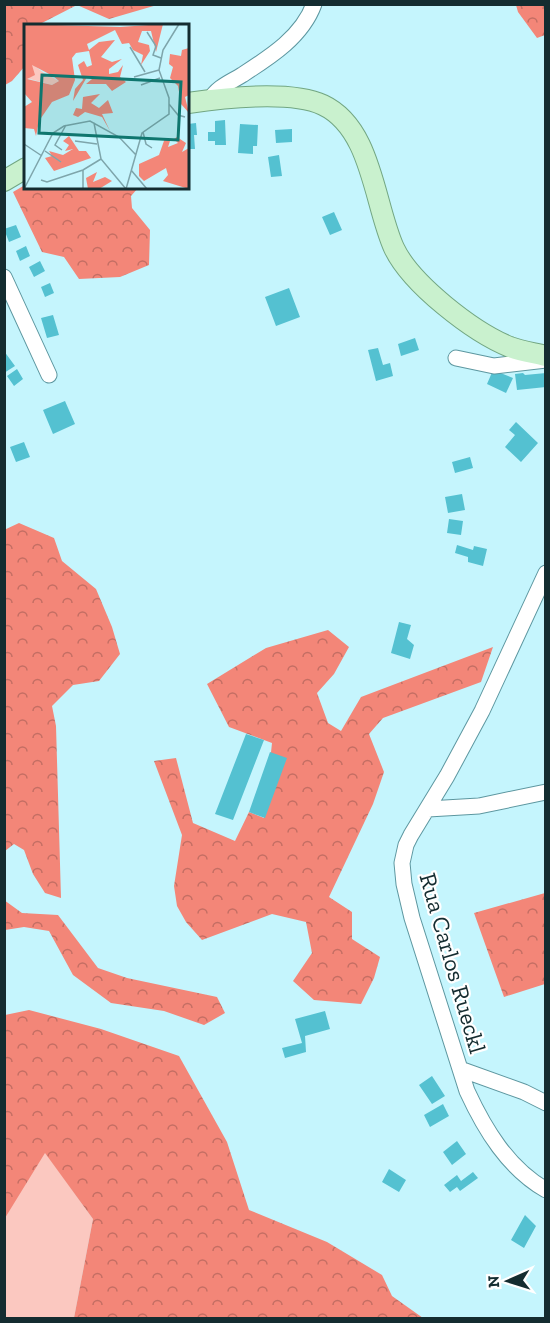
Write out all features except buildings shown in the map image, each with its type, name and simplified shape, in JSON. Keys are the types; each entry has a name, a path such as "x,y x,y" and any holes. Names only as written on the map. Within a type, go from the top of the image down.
{"main road":[{"path":"189,103 210,100 294,98 316,103 331,110 345,124 364,154 390,239 416,279 457,314 495,339 546,358"},
{"path":"4,181 24,169"}],"street":[{"path":"210,100 216,91 270,58 286,44 311,14 314,4"},
{"path":"4,277 49,375"},
{"path":"456,358 494,366 546,358"},
{"name":"Rua Carlos Rueckl","path":"546,573 474,728 406,845 402,862 404,884 460,1069 475,1109 498,1145 522,1173 546,1190"},
{"path":"428,809 479,806 546,792"},
{"path":"460,1069 524,1092 546,1103"}],"shaded area":[{"path":"45,1152 93,1219 74,1318 5,1318 4,1218"}],"green space":[{"path":"5,4 157,4 109,19 77,5 40,24 24,24 24,67 12,81 5,85"},
{"path":"516,5 545,5 545,35 537,38 518,12"},
{"path":"24,186 24,189 137,189 131,196 132,208 150,230 149,265 120,277 79,279 64,257 42,252 13,192"},
{"path":"19,523 54,538 62,561 96,589 112,627 120,654 99,681 73,685 52,706 56,726 61,898 45,893 33,874 24,850 14,844 5,851 4,530"},
{"path":"328,630 349,647 334,674 317,693 328,723 341,731 361,697 493,647 481,682 383,718 369,734 384,772 373,804 329,897 352,912 352,939 380,957 374,978 361,1004 314,1000 293,981 312,953 306,922 272,914 202,940 186,922 177,906 174,886 182,835 154,761 176,758 193,823 235,841 249,812 264,818 272,743 229,727 207,684 266,648"},
{"path":"545,893 545,984 504,997 474,913"},
{"path":"4,900 22,913 58,915 98,968 127,978 217,997 225,1013 204,1025 164,1011 111,1003 73,975 49,931 24,927 5,930"},
{"path":"29,1010 101,1029 179,1056 227,1142 249,1210 327,1242 382,1275 392,1296 423,1318 74,1318 93,1219 45,1153 5,1218 5,1015"}]}
